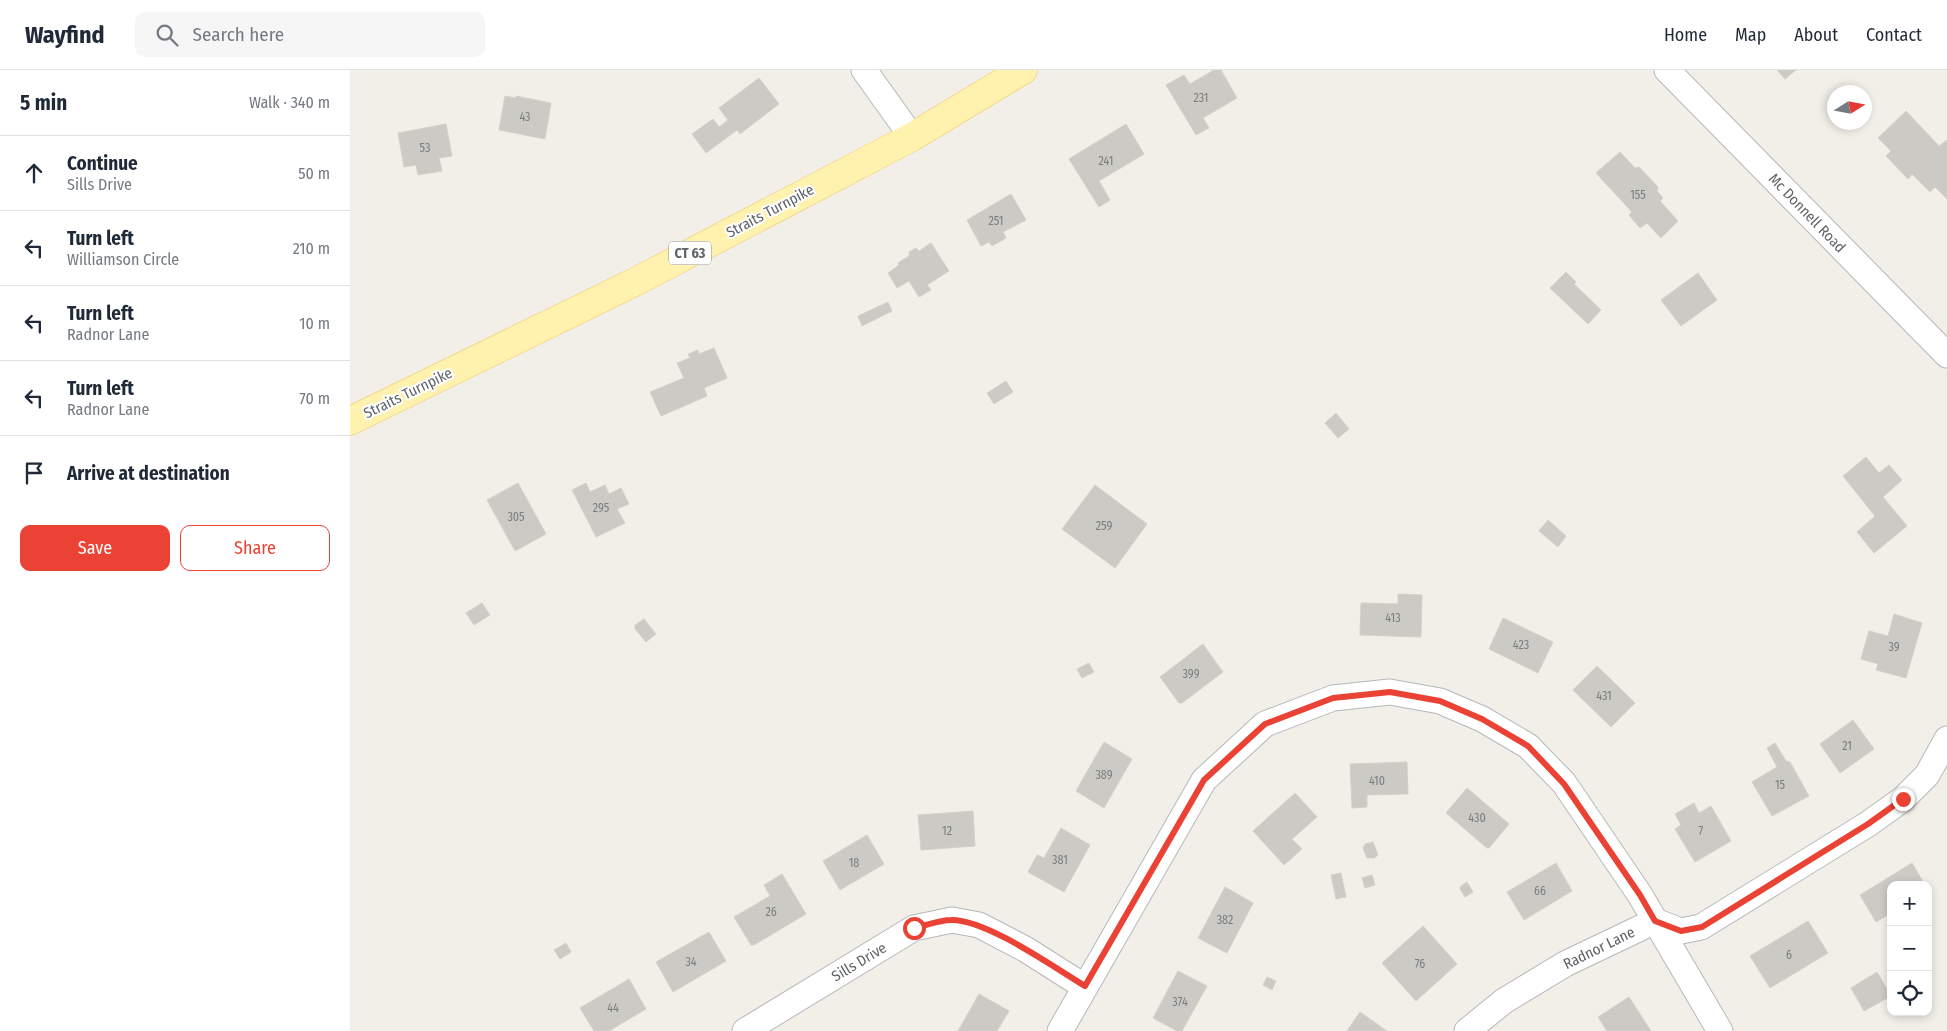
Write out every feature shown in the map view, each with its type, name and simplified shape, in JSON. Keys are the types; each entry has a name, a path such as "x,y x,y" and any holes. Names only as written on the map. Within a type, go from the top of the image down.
{"main road":[{"name":"Straits Turnpike","path":"350,421 635,282 912,137 1023,70"}],"street":[{"path":"864,70 912,137"},
{"name":"Mc Donnell Road","path":"1667,70 1947,355"},
{"path":"1060,1031 1204,780 1265,724 1333,698 1390,692 1440,701 1482,719 1528,746 1564,784 1640,895 1720,1031"},
{"path":"1655,921 1681,931 1702,927 1868,824 1903,799 1927,775 1947,739"},
{"name":"Sills Drive","path":"745,1031 914,928 952,920 979,925 1024,949 1085,986"},
{"name":"Radnor Lane","path":"1467,1031 1504,1001 1565,964 1655,921"}],"building":[{"path":"1214,70 1221,70 1237,98 1203,118 1209,128 1196,135 1166,85 1184,75 1190,84"},
{"path":"1777,70 1796,70 1785,79"},
{"path":"759,78 779,104 740,134 737,130 706,153 692,134 713,119 719,127 728,120 719,108"},
{"path":"505,96 516,98 516,96 551,103 545,139 499,130"},
{"path":"1906,111 1939,146 1947,140 1947,199 1935,187 1930,192 1912,174 1908,179 1886,156 1891,151 1878,138"},
{"path":"446,124 452,156 439,158 442,171 418,175 416,165 404,167 398,133"},
{"path":"1126,124 1144,154 1099,181 1110,200 1099,207 1069,159"},
{"path":"1620,152 1635,168 1639,167 1658,187 1657,191 1663,198 1660,201 1678,221 1661,238 1647,223 1640,228 1629,215 1632,212 1596,173"},
{"path":"1011,194 1026,220 1003,232 1006,238 992,246 989,242 981,246 967,220"},
{"path":"931,243 949,271 927,285 931,290 919,297 909,281 897,288 888,273 909,256 909,252 916,248 919,251"},
{"path":"1566,272 1576,282 1574,284 1601,310 1588,324 1550,288"},
{"path":"1698,273 1717,300 1681,326 1661,300"},
{"path":"888,302 892,311 862,326 858,316"},
{"path":"714,348 727,378 704,388 707,396 661,416 650,392 684,378 677,363 690,358 688,354 698,350 699,354"},
{"path":"1006,381 1013,392 994,404 987,393"},
{"path":"1336,413 1349,429 1338,438 1325,423"},
{"path":"1866,457 1879,473 1889,465 1902,480 1883,497 1907,526 1874,553 1857,532 1875,516 1843,476"},
{"path":"518,483 546,534 515,551 487,500"},
{"path":"586,483 590,492 605,485 609,494 621,488 629,504 617,509 625,523 596,537 572,490"},
{"path":"1095,485 1147,524 1115,568 1062,529"},
{"path":"1548,520 1566,536 1558,547 1539,531"},
{"path":"1398,594 1422,595 1421,637 1360,635 1361,603 1398,604"},
{"path":"482,603 490,615 474,625 466,613"},
{"path":"1894,614 1922,623 1906,678 1876,670 1878,664 1861,659 1869,631 1888,636"},
{"path":"1503,618 1553,642 1538,673 1489,649"},
{"path":"644,619 656,634 646,642 635,629 635,625"},
{"path":"1203,644 1223,672 1182,703 1179,703 1160,677"},
{"path":"1089,663 1094,672 1082,678 1077,669"},
{"path":"1597,666 1635,703 1611,727 1573,690"},
{"path":"1853,720 1874,749 1840,773 1820,744"},
{"path":"1104,742 1132,759 1104,808 1076,791"},
{"path":"1775,743 1786,761 1790,762 1809,796 1772,816 1752,782 1777,767 1767,748"},
{"path":"1407,762 1408,794 1367,795 1367,807 1352,808 1350,764"},
{"path":"1467,788 1509,824 1489,848 1446,813"},
{"path":"1295,793 1317,817 1292,839 1302,849 1284,865 1253,831"},
{"path":"1694,803 1699,813 1711,806 1731,841 1695,862 1675,829 1681,825 1675,814"},
{"path":"973,811 975,846 921,850 918,815"},
{"path":"1061,828 1090,845 1064,892 1028,872 1037,855 1044,858"},
{"path":"867,835 884,864 840,890 823,861"},
{"path":"1373,842 1378,855 1374,858 1367,858 1363,848 1365,844"},
{"path":"1556,863 1572,891 1524,920 1507,892"},
{"path":"1912,863 1923,881 1887,881 1887,915 1876,922 1860,895"},
{"path":"1341,873 1346,897 1336,899 1331,875"},
{"path":"782,874 806,914 751,945 734,917 770,896 764,885"},
{"path":"1372,875 1375,885 1365,888 1362,878"},
{"path":"1467,882 1473,892 1465,897 1460,889"},
{"path":"1225,887 1253,903 1227,953 1198,938"},
{"path":"1808,921 1828,953 1770,988 1750,956"},
{"path":"1423,926 1457,964 1416,1001 1382,963"},
{"path":"709,932 726,961 673,992 656,962"},
{"path":"566,943 571,952 560,959 554,950"},
{"path":"1178,971 1207,986 1182,1031 1177,1031 1153,1018"},
{"path":"1877,972 1887,989 1887,998 1864,1011 1851,988"},
{"path":"1267,977 1276,981 1272,990 1263,985"},
{"path":"629,979 646,1009 609,1031 594,1031 580,1008"},
{"path":"979,994 1009,1011 997,1031 958,1031"},
{"path":"1629,997 1651,1031 1607,1031 1598,1017"},
{"path":"1360,1012 1387,1031 1347,1031"}],"route":[{"path":"914,928 952,920 979,925 1024,949 1085,986 1204,780 1265,724 1333,698 1390,692 1440,701 1482,719 1528,746 1564,784 1640,895 1655,921 1681,931 1702,927 1868,824 1903,799"}]}
